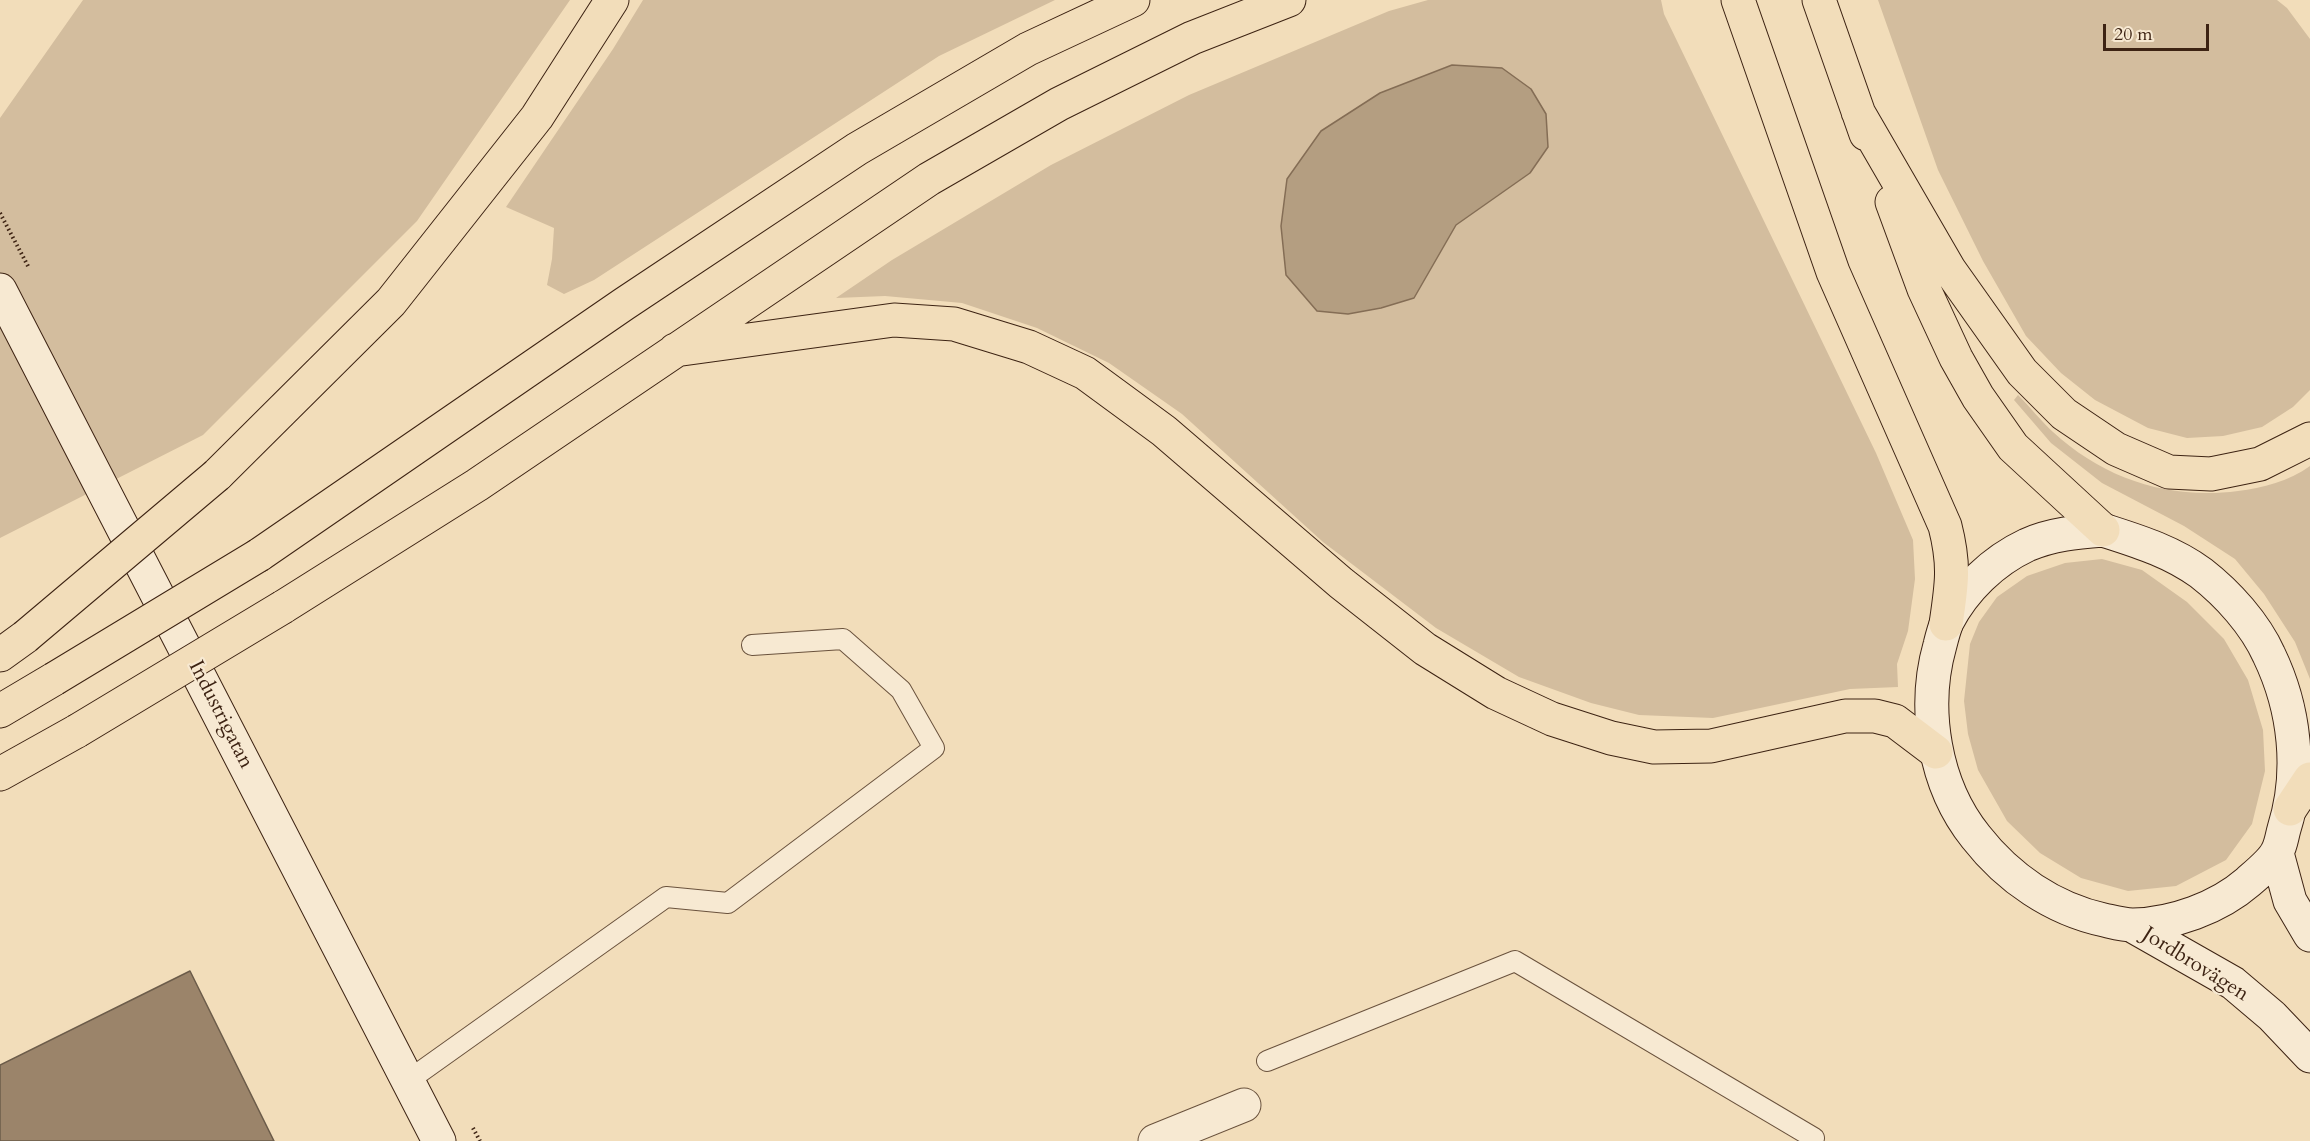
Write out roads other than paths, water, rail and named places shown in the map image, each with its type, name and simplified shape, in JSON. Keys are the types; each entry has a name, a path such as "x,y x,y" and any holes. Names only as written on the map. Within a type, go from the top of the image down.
{"highway":[{"path":"12,646 217,475 391,302 537,117 612,0"},
{"path":"0,711 259,555 624,304 857,149 1028,49 1133,0"},
{"path":"0,774 77,731 283,607 477,484 929,179 1049,110 1192,38 1289,0"},
{"path":"1738,0 1833,272 1945,526 1952,552 1953,569 1946,624"},
{"path":"1819,0 1924,289 1956,358 1978,397 2013,447 2103,530"},
{"path":"1858,112 1949,269 2022,372 2064,414 2116,449 2169,472 2211,474 2260,464 2310,439"},
{"path":"675,350 894,320 954,324 1029,347 1085,373 1164,431 1341,583 1425,649 1496,693 1552,718 1611,738 1654,747 1711,746 1845,716 1875,716 1895,722 1936,752"},
{"path":"2290,809 2310,779"}],"main road":[{"name":"Industrigatan","path":"0,290 439,1141"},
{"path":"2103,530 2154,546 2200,573 2239,609 2269,653 2288,704 2295,756 2290,809 2277,853 2247,883 2212,905 2172,920 2131,925 2086,916 2043,897 2006,870 1975,836 1951,796 1936,752 1931,709 1934,665 1946,624 1967,591 1995,564 2028,544 2064,533 2103,530"},
{"path":"2277,853 2290,901 2310,935"},
{"name":"Jordbrovägen","path":"2131,925 2232,983 2272,1016 2310,1056"},
{"path":"1155,1141 1244,1105"}],"lane":[{"path":"409,1080 666,897 728,903 934,748 901,690 843,639 752,645"},
{"path":"1267,1061 1515,961 1814,1138 1813,1141"}]}
